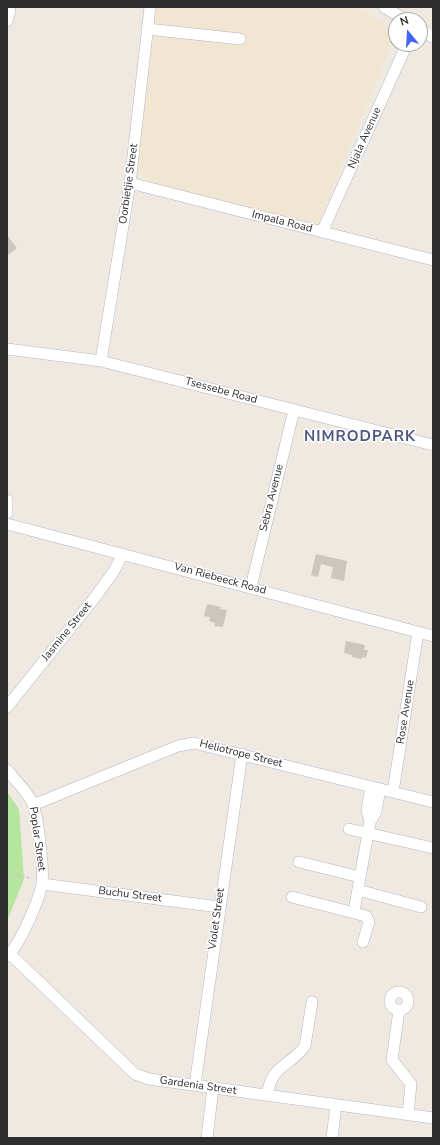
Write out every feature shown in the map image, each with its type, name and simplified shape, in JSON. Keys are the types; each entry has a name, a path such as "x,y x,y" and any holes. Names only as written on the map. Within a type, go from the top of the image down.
{"street":[{"path":"7,21 10,11 9,7"},
{"name":"Oorbietjie Street","path":"101,361 130,183 150,7"},
{"path":"147,29 240,39"},
{"name":"Njala Avenue","path":"322,232 403,52"},
{"name":"Impala Road","path":"130,183 433,260"},
{"name":"Tsessebe Road","path":"7,349 101,361 433,445"},
{"name":"Sebra Avenue","path":"251,587 294,410"},
{"path":"7,500 7,513"},
{"name":"Van Riebeeck Road","path":"7,524 433,636"},
{"name":"Jasmine Street","path":"7,707 93,600 114,571 123,554"},
{"name":"Rose Avenue","path":"393,792 418,632"},
{"name":"Heliotrope Street","path":"33,805 186,744 200,744 433,802"},
{"name":"Violet Street","path":"195,1085 219,907 242,754"},
{"name":"Poplar Street","path":"7,770 33,805 42,861 42,881 28,922 16,946 9,955"},
{"path":"354,911 370,822 376,811 376,788"},
{"path":"349,829 433,848"},
{"path":"299,862 360,877"},
{"name":"Buchu Street","path":"42,881 219,907"},
{"path":"358,890 421,907"},
{"path":"292,897 363,914 368,918 368,924 363,942"},
{"name":"Gardenia Street","path":"9,955 135,1074 149,1079 433,1118"},
{"path":"267,1095 269,1082 274,1073 305,1046 312,1002"},
{"path":"399,1010 392,1060 411,1084 408,1115"},
{"path":"207,1138 213,1088"},
{"path":"332,1138 336,1105"}],"path":[{"path":"7,874 42,881"}],"shaded area":[{"path":"157,7 356,7 388,27 388,52 318,224 147,182 136,171"}],"green space":[{"path":"7,792 19,809 24,879 7,921"}],"building":[{"path":"7,235 17,248 7,256"},
{"path":"316,554 347,561 344,581 331,578 333,567 321,564 318,577 311,575"},
{"path":"207,604 227,610 223,627 214,626 215,623 209,621 210,617 204,616"},
{"path":"346,641 365,645 364,650 368,650 366,658 362,657 362,659 352,657 352,655 344,653"}],"district":[{"name":"NIMRODPARK","path":"360,437"}]}
